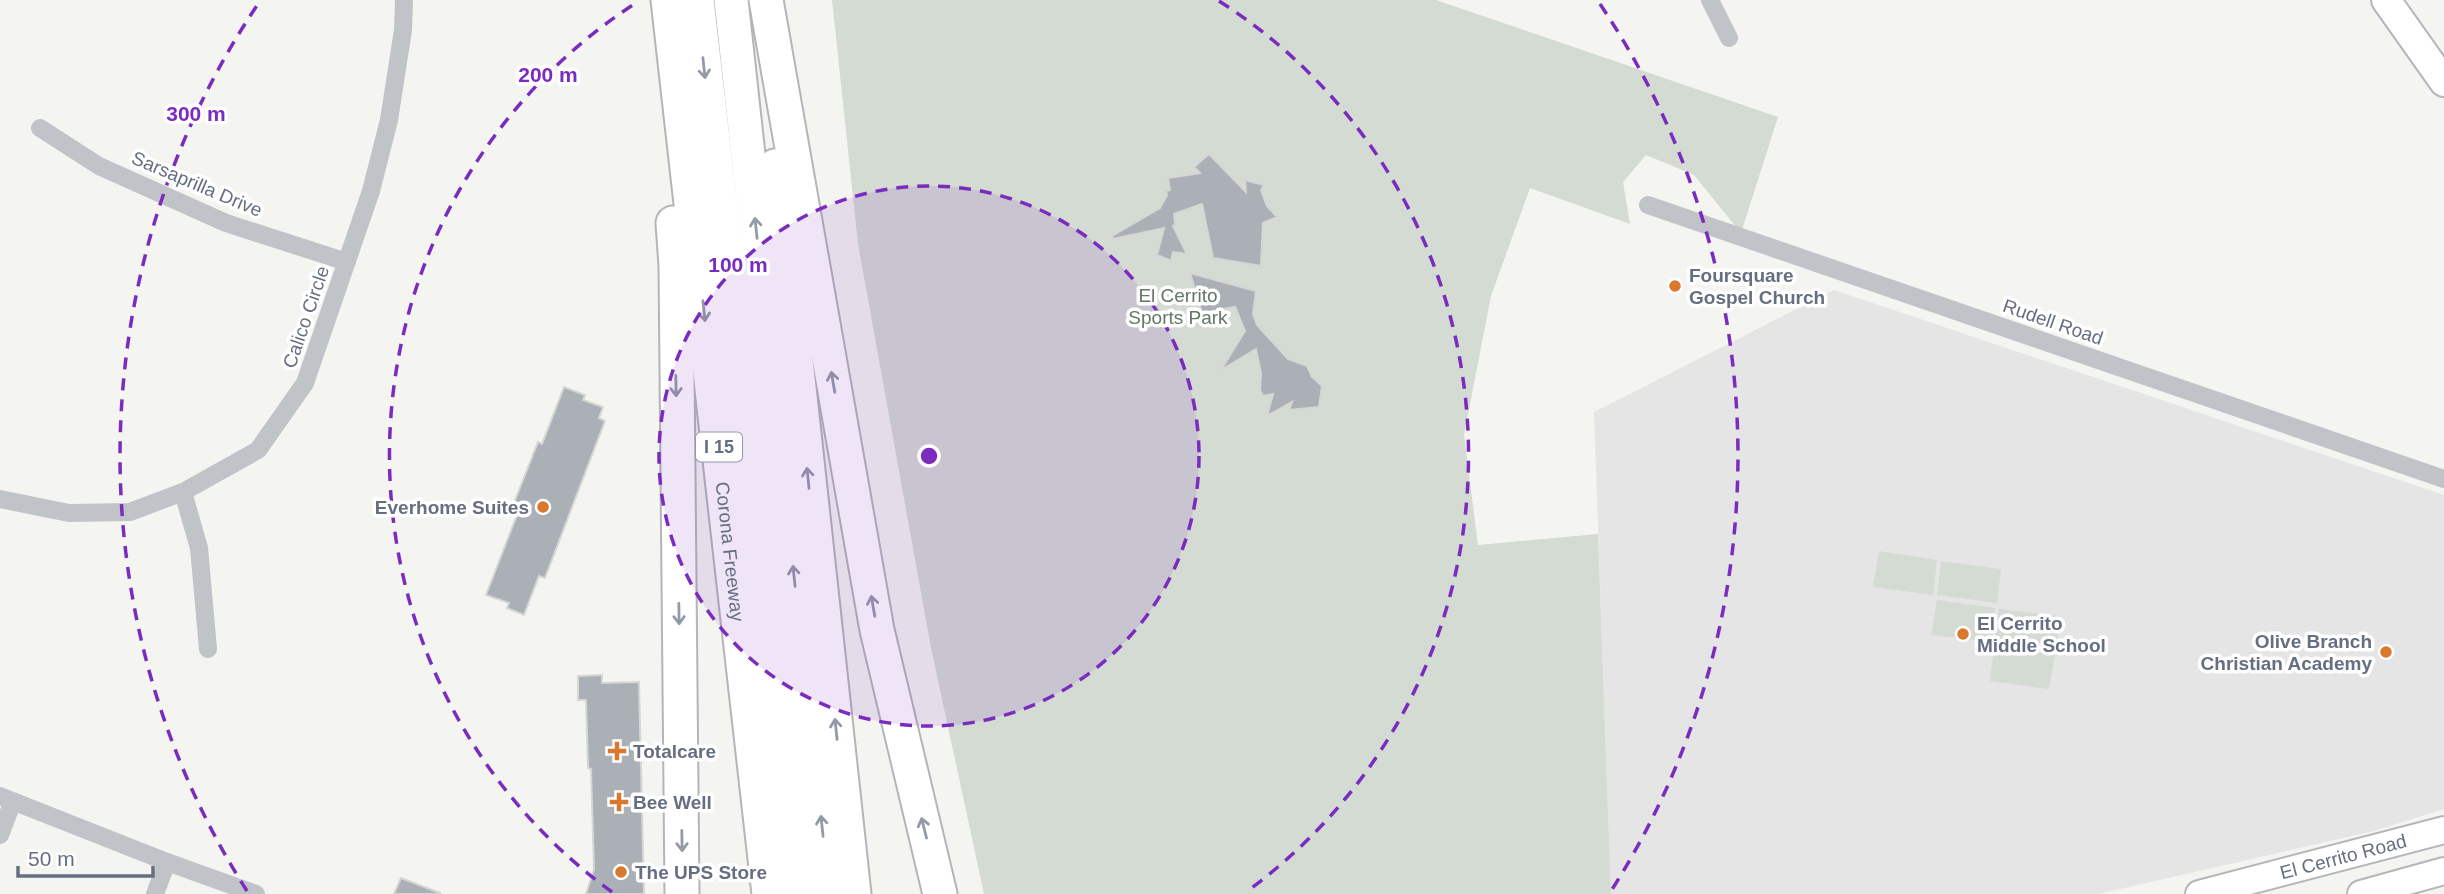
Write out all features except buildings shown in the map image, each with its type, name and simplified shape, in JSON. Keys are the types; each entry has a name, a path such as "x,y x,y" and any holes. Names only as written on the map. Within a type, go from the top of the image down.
{"highway":[{"path":"661,0 676,266 682,894"},
{"name":"Corona Freeway","path":"668,0 769,894"},
{"path":"697,0 800,894"},
{"path":"731,0 829,894"},
{"path":"758,0 854,894"},
{"path":"766,0 877,630 940,894"},
{"path":"746,442 746,500 761,637 764,849"}],"main road":[{"path":"2386,0 2444,82"},
{"name":"El Cerrito Road","path":"2199,894 2444,830"},
{"path":"2361,894 2444,871"}],"street":[{"name":"Calico Circle","path":"0,499 69,513 130,512 183,492 258,450 305,383 371,191 388,120 403,30 404,0"},
{"path":"1710,0 1729,38"},
{"name":"Sarsaprilla Drive","path":"40,128 99,166 226,223 347,262"},
{"name":"Rudell Road","path":"1648,205 2444,479"},
{"path":"183,492 199,548 208,649"},
{"path":"0,835 6,799 256,894"},
{"path":"155,894 167,862"}],"shaded area":[{"name":"El Cerrito Middle School","path":"1834,290 2444,495 2444,809 2374,831 2098,894 1611,894 1594,412"}],"green space":[{"name":"El Cerrito Sports Park","path":"832,0 1436,0 1778,117 1741,233 1694,175 1646,155 1623,182 1630,224 1530,188 1491,296 1464,435 1478,545 1598,534 1611,894 984,894 931,648 858,244"},
{"path":"1879,551 1937,560 1933,595 1873,587"},
{"path":"1941,561 2001,569 1997,603 1937,595"},
{"path":"1937,600 1995,608 1992,642 1931,635"},
{"path":"1999,609 2060,616 2056,650 1994,643"},
{"path":"1994,647 2055,655 2049,689 1990,681"}],"place":[{"name":"Foursquare Gospel Church","path":"1675,286"},
{"name":"Everhome Suites","path":"543,507"},
{"name":"El Cerrito Middle School","path":"1963,634"},
{"name":"Olive Branch Christian Academy","path":"2386,652"},
{"name":"Totalcare","path":"617,751"},
{"name":"Bee Well","path":"619,802"},
{"name":"The UPS Store","path":"621,872"}]}
